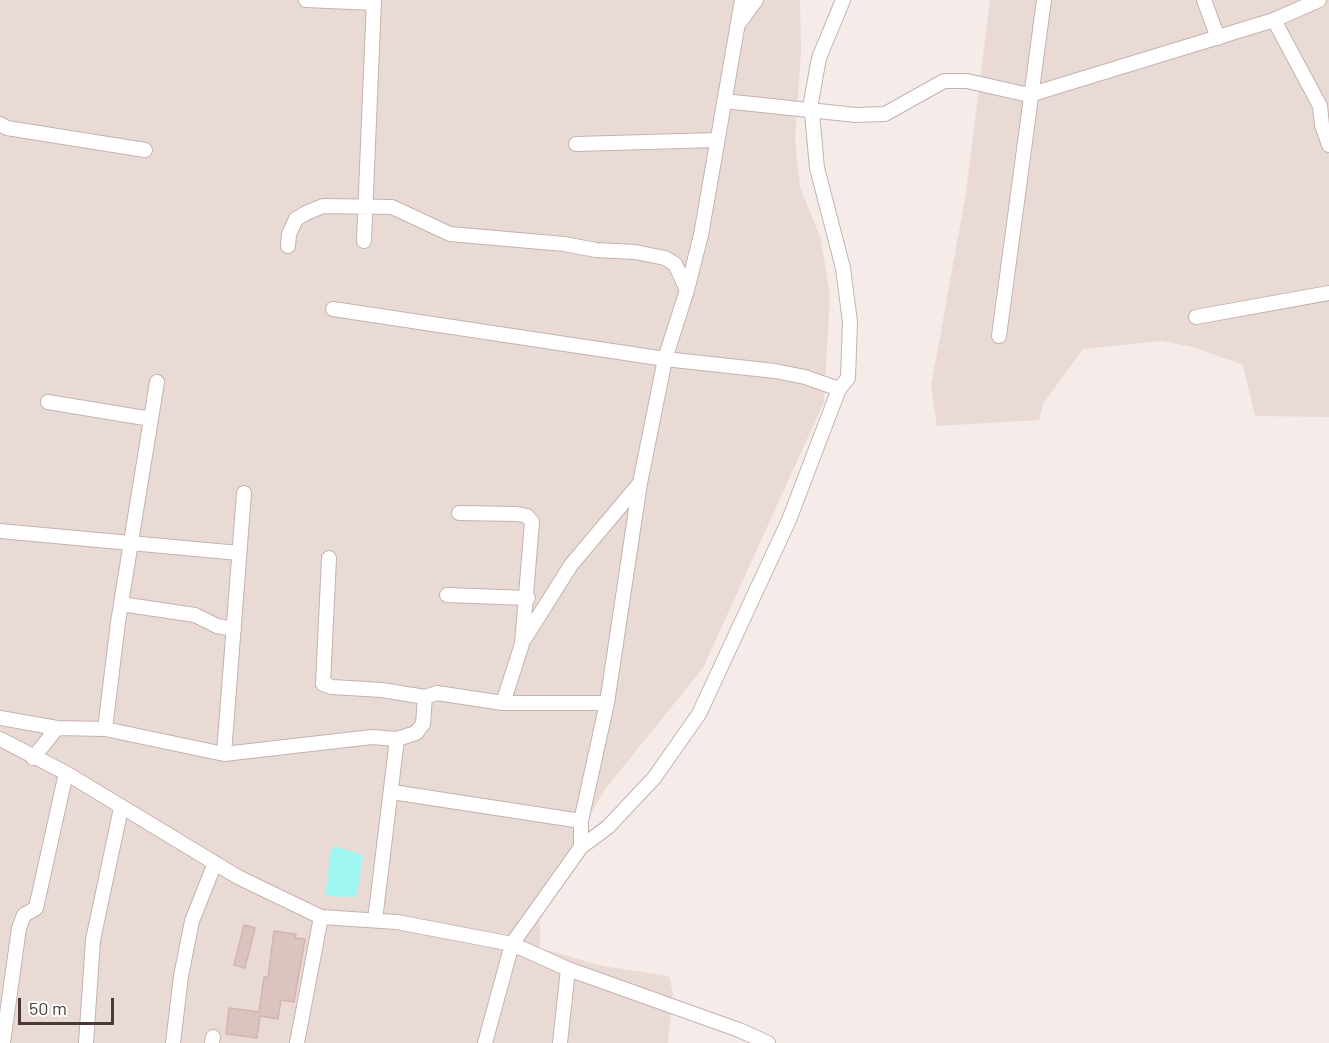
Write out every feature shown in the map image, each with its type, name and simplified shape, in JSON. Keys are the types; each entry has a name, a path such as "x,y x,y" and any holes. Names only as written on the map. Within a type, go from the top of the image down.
{"street":[{"path":"306,0 374,1 364,241"},
{"path":"581,847 581,820 607,703 640,483 665,359 687,290 701,235 742,0"},
{"path":"737,26 756,0"},
{"path":"485,1043 512,944 581,847 608,827 654,778 699,714 789,520 839,388 848,378 850,322 843,268 817,168 812,110 819,58 843,0"},
{"path":"999,336 1029,95 1044,0"},
{"path":"1204,0 1218,38"},
{"path":"724,101 856,115 885,114 932,85 954,80 1029,95 1274,20 1319,0"},
{"path":"1274,20 1324,103 1322,125 1329,145"},
{"path":"0,124 7,128 145,150"},
{"path":"576,144 717,140"},
{"path":"288,246 289,234 296,219 323,206 392,207 408,212 450,234 564,244 596,250 635,252 665,258 675,264 687,290"},
{"path":"1196,317 1329,293"},
{"path":"333,309 665,359 775,371 805,376 839,388"},
{"path":"105,729 121,604 157,382"},
{"path":"48,402 151,419"},
{"path":"522,644 571,565 640,483"},
{"path":"224,754 244,493"},
{"path":"459,513 517,514 527,516 532,522 528,598 522,644 503,703"},
{"path":"0,531 239,553"},
{"path":"329,558 323,684 332,687 382,690 425,697 437,693 450,693 503,703 607,703"},
{"path":"447,595 528,598"},
{"path":"121,604 195,615 217,626 234,629"},
{"path":"0,718 57,728 105,729 224,754 372,737 397,739 416,733 423,724 425,697"},
{"path":"33,758 57,728"},
{"path":"0,739 66,773 215,863 321,917 397,922 512,944 568,969 626,987 768,1043"},
{"path":"375,920 397,739"},
{"path":"3,1043 19,928 24,915 36,908 66,773"},
{"path":"392,792 581,820"},
{"path":"86,1043 93,940 121,808"},
{"path":"173,1043 181,976 192,921 215,863"},
{"path":"297,1043 321,917"},
{"path":"560,1043 568,969"}],"shaded area":[{"path":"0,0 800,0 801,50 795,139 800,187 821,239 830,295 824,402 703,668 606,788 553,878 540,919 540,948 602,966 669,976 673,993 668,1043 0,1043"},
{"path":"990,0 1329,0 1329,417 1255,416 1243,365 1193,347 1161,341 1083,349 1043,404 1039,420 937,426 931,387 966,192"}],"water":[{"path":"335,846 363,855 357,894 354,897 325,896 331,849"}],"building":[{"path":"244,925 255,928 245,968 234,965"},
{"path":"274,931 296,934 295,938 305,939 294,1002 281,1000 278,1019 260,1016 257,1038 226,1034 229,1008 259,1012 264,977 268,977"}]}
